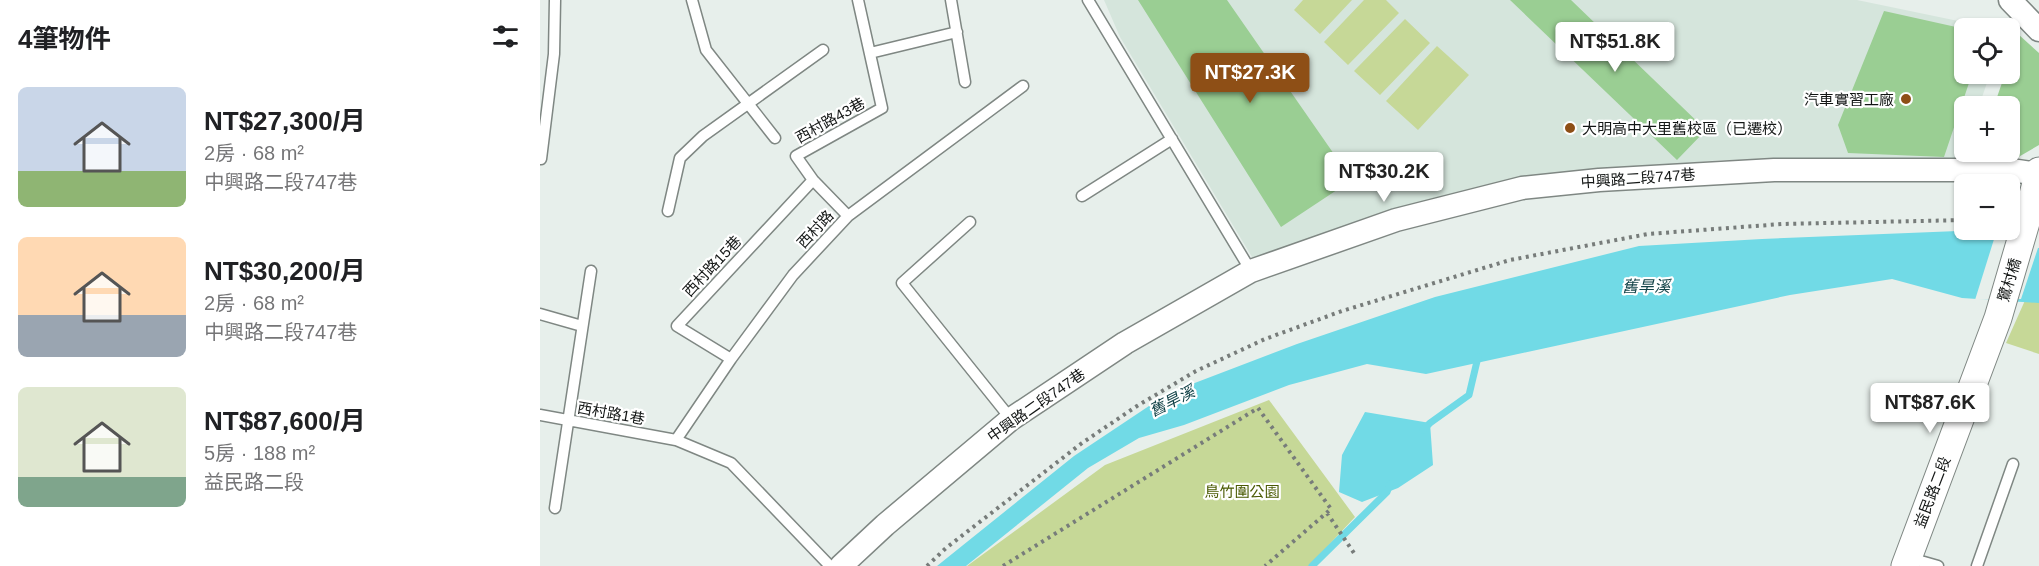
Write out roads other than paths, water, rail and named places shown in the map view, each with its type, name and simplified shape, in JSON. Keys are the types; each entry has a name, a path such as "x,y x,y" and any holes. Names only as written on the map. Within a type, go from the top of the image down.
{"street":[{"path":"2010,0 2039,30"},
{"name":"中興路二段747巷","path":"841,566 885,525 1011,419 1125,343 1251,271 1396,216 1522,188 1684,174 1833,165 2039,172"},
{"name":"鷺村橋","path":"1998,318 2039,172"},
{"name":"益民路二段","path":"1906,562 1998,318"}],"lane":[{"path":"541,159 554,54 555,0"},
{"path":"692,0 706,50 775,138"},
{"name":"西村路43巷","path":"848,216 813,180 796,156 882,108 858,0"},
{"path":"951,0 965,82"},
{"path":"1088,0 1251,271"},
{"path":"870,53 957,32"},
{"path":"668,211 680,158 703,136 823,50"},
{"name":"西村路","path":"676,440 793,274 848,216 1023,86"},
{"path":"1082,196 1172,140"},
{"name":"西村路15巷","path":"731,359 677,326 813,180"},
{"path":"970,222 902,283 1011,419"},
{"path":"555,508 591,271"},
{"path":"540,314 582,326"},
{"name":"西村路1巷","path":"540,415 676,440 731,463 830,566"},
{"path":"1977,566 2013,464"},
{"path":"1906,562 1938,566"}],"water":[{"name":"舊旱溪","path":"1954,231 1954,240 2001,240 2039,248 2039,303 1962,298 1892,279 1790,295 1426,374 1367,364 1289,385 1184,425 1139,438 1088,468 966,566 937,566 1074,456 1161,398 1179,389 1297,344 1435,297 1639,246"},
{"path":"1365,412 1430,423 1433,465 1398,488 1362,502 1339,492 1342,455"}],"waterway":[{"path":"1423,430 1469,395 1478,357"},
{"path":"1312,566 1387,492 1390,484"}],"place":[{"name":"汽車實習工廠","path":"1906,99"},
{"name":"大明高中大里舊校區（已遷校）","path":"1570,128"}],"park label":[{"name":"鳥竹圍公園","path":"1242,491"}]}
